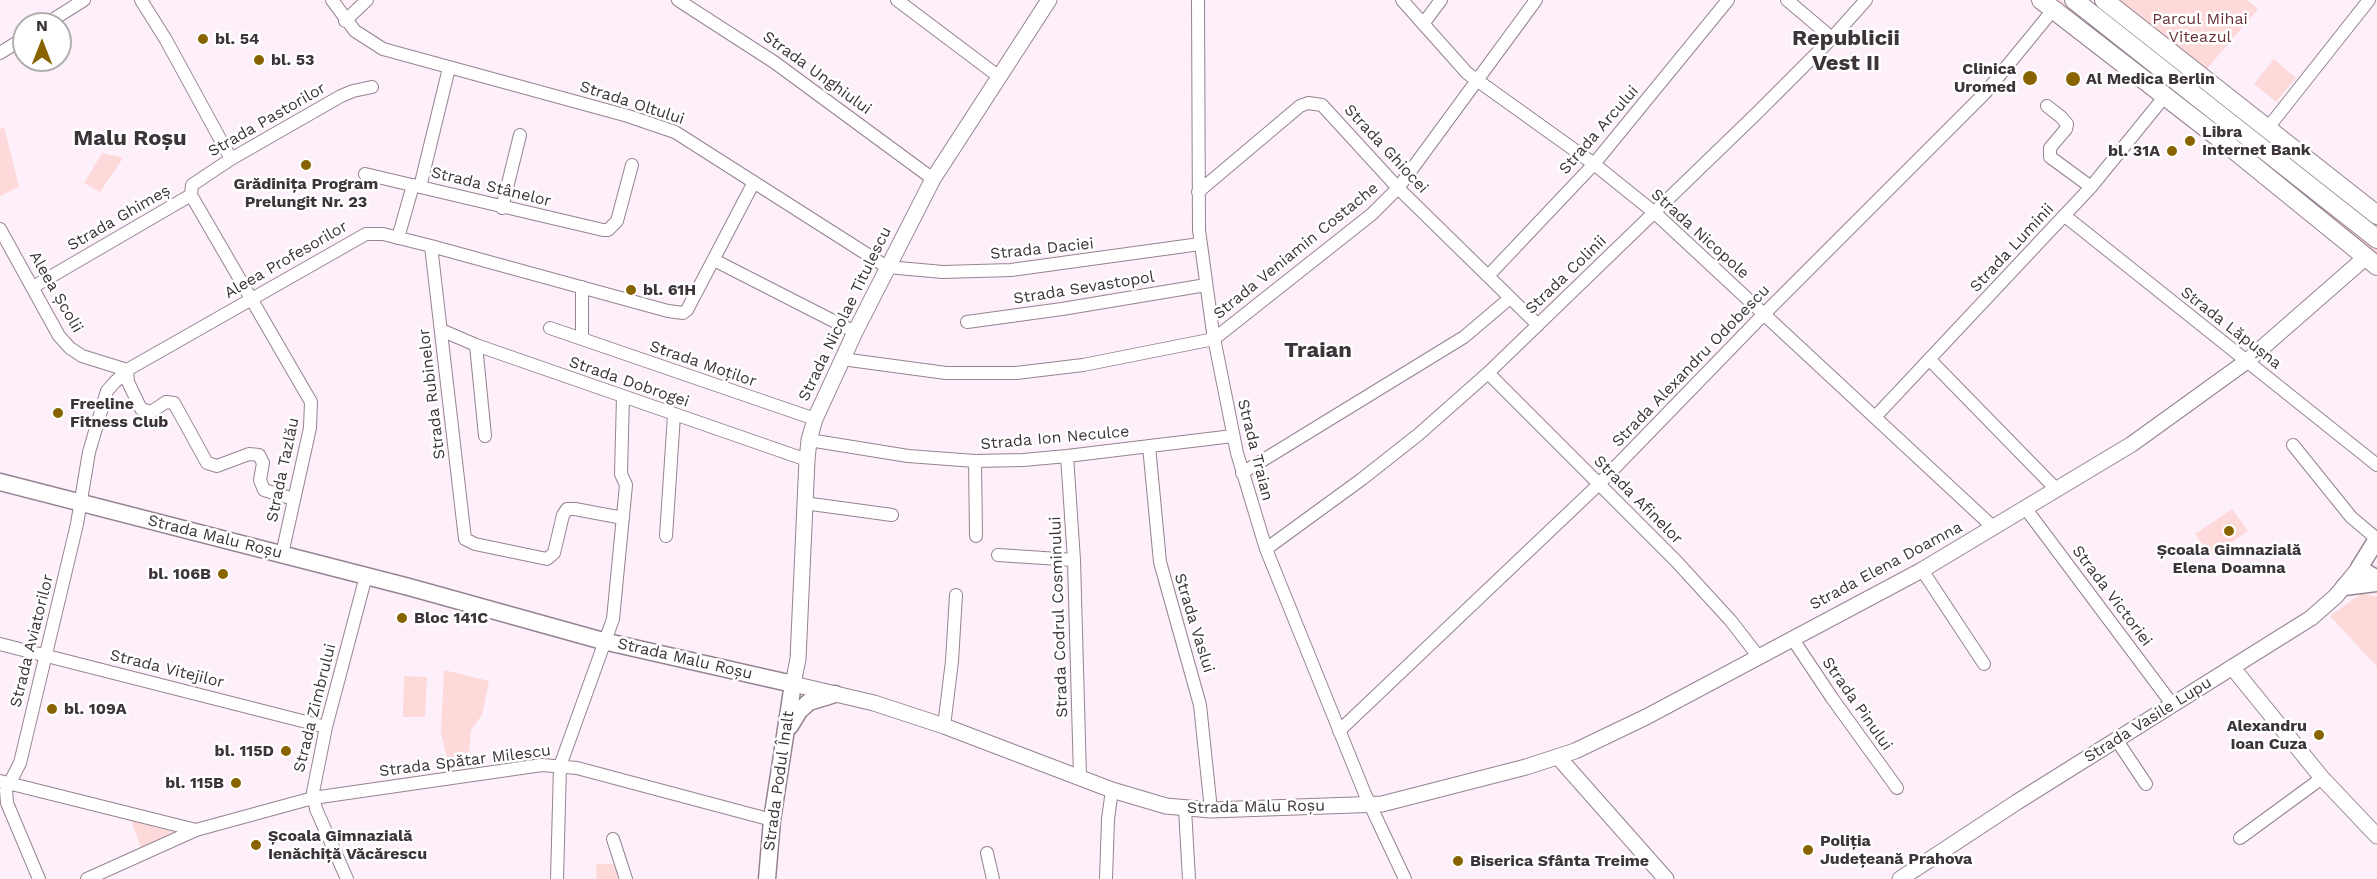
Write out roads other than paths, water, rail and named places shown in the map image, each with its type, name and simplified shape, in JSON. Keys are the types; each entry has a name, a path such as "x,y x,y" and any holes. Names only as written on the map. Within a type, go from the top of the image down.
{"main road":[{"path":"2074,0 2377,239"},
{"path":"2104,0 2377,215"},
{"path":"2047,5 2372,261"},
{"name":"Strada Malu Roșu","path":"0,482 366,576 603,641 794,684"},
{"path":"2376,542 2377,564"},
{"name":"Strada Vasile Lupu","path":"2359,568 2376,542"},
{"path":"2359,568 2377,581"},
{"path":"2344,587 2377,581"},
{"name":"Strada Podul Înalt","path":"767,879 772,820 794,684"},
{"path":"786,735 793,718 808,702 835,693"}],"street":[{"path":"65,12 84,0"},
{"path":"141,0 166,40 231,159"},
{"name":"Strada Oltului","path":"332,0 345,21 367,41 383,49 659,125 690,140 887,267"},
{"path":"345,21 367,0"},
{"name":"Strada Unghiului","path":"678,0 774,62 933,179"},
{"path":"897,0 998,76"},
{"name":"Strada Nicolae Titulescu","path":"794,684 798,659 807,460 814,418 887,267 933,179 1049,0"},
{"name":"Strada Traian","path":"1198,0 1200,244 1214,339 1233,436 1266,549 1370,805 1405,879"},
{"name":"Strada Nicopole","path":"1402,0 1477,81 1594,164 1655,213 1994,528"},
{"path":"1423,24 1441,0"},
{"name":"Strada Veniamin Costache","path":"842,359 946,373 1016,373 1083,365 1214,339 1372,214 1398,188 1536,0"},
{"name":"Strada Arcului","path":"1488,276 1594,164 1728,0"},
{"path":"1787,0 1832,38"},
{"name":"Strada Colinii","path":"1266,549 1419,434 1488,373 1655,213 1832,38 1866,0"},
{"path":"2267,129 2369,0"},
{"name":"Strada Alexandru Odobescu","path":"1339,731 1598,485 1763,315 1985,93 2047,5"},
{"path":"398,238 416,186 450,68"},
{"name":"Strada Pastorilor","path":"191,195 192,185 231,159 340,96 372,87"},
{"name":"Strada Luminii","path":"1875,417 2065,216 2165,96"},
{"name":"Strada Ghiocei","path":"1198,192 1300,106 1308,103 1322,105 1398,188 1538,325"},
{"path":"2047,106 2067,124 2066,129 2050,148 2050,157 2091,187"},
{"path":"502,208 520,135"},
{"name":"Strada Stânelor","path":"365,174 575,225 608,230 617,220 632,165"},
{"path":"754,182 714,260 855,332"},
{"name":"Strada Ghimeș","path":"33,287 191,195"},
{"name":"Strada Tazlău","path":"191,195 253,298 311,402 310,428 282,554"},
{"name":"Strada Lăpușna","path":"2065,216 2377,465"},
{"name":"Aleea Școlii","path":"0,229 59,336 70,348 82,356 127,370"},
{"name":"Aleea Profesorilor","path":"80,503 87,461 107,391 127,370 366,234 383,234 431,246 682,313 687,310 714,260"},
{"name":"Strada Daciei","path":"887,267 943,272 1011,270 1200,244"},
{"name":"Strada Rubinelor","path":"431,246 465,539 475,544 548,559 554,553 563,515 567,509 623,518"},
{"name":"Strada Elena Doamna","path":"1370,805 1559,758 1646,717 1922,570 2132,444 2247,361 2372,261"},
{"name":"Strada Sevastopol","path":"967,322 1206,285"},
{"path":"582,287 582,339"},
{"path":"1242,473 1464,337 1510,298"},
{"name":"Strada Moților","path":"550,328 814,418"},
{"name":"Strada Dobrogei","path":"441,330 476,345 807,460"},
{"path":"476,345 485,436"},
{"path":"1929,360 2057,490"},
{"path":"127,370 128,382 141,409 152,412 166,402 174,403 207,463 217,466 249,454 259,455 263,463 260,480 264,490 294,499"},
{"name":"Strada Afinelor","path":"1488,373 1683,569 1731,621 1758,656"},
{"path":"557,879 560,766 603,641 613,619 626,485 621,474 623,397"},
{"path":"666,536 674,415"},
{"name":"Strada Ion Neculce","path":"809,440 908,456 975,461 1067,456 1233,436"},
{"path":"2293,444 2359,525 2376,542"},
{"name":"Strada Vaslui","path":"1149,446 1160,562 1200,705 1211,810"},
{"name":"Strada Codrul Cosminului","path":"1067,456 1074,560 1080,777"},
{"path":"975,461 976,536"},
{"name":"Strada Aviatorilor","path":"4,782 20,763 80,503"},
{"path":"804,503 892,515"},
{"name":"Strada Victoriei","path":"2026,509 2172,704"},
{"path":"998,555 1074,560"},
{"name":"Strada Vasile Lupu","path":"1900,879 2116,739 2311,618 2344,587 2359,568"},
{"path":"1922,570 1984,664"},
{"name":"Strada Zimbrului","path":"347,879 316,809 314,782 326,727 366,576"},
{"path":"944,726 952,662 956,595"},
{"name":"Strada Pinului","path":"1792,638 1897,788"},
{"name":"Strada Vitejilor","path":"0,644 326,727"},
{"path":"2232,667 2322,778 2377,836"},
{"name":"Strada Malu Roșu","path":"794,684 835,693 944,726 1112,790 1150,802 1185,809 1211,810 1370,805"},
{"path":"2116,739 2146,784"},
{"path":"1559,758 1664,878"},
{"name":"Strada Spătar Milescu","path":"87,879 196,830 314,798 542,765 577,768 772,820"},
{"path":"2240,838 2322,778"},
{"path":"4,782 6,802 39,879"},
{"name":"Strada Spătar Milescu","path":"4,782 196,830"},
{"path":"1106,879 1108,819 1112,790"},
{"path":"1185,809 1189,879"},
{"path":"613,838 626,879"},
{"path":"987,853 993,879"}],"place":[{"name":"bl. 54","path":"203,39"},
{"name":"bl. 53","path":"259,60"},
{"name":"Clinica Uromed","path":"2030,78"},
{"name":"Al Medica Berlin","path":"2073,79"},
{"name":"Libra Internet Bank","path":"2190,141"},
{"name":"bl. 31A","path":"2172,151"},
{"name":"Grădinița Program Prelungit Nr. 23","path":"306,165"},
{"name":"bl. 61H","path":"631,290"},
{"name":"Freeline Fitness Club","path":"58,413"},
{"name":"Școala Gimnazială Elena Doamna","path":"2229,531"},
{"name":"bl. 106B","path":"223,574"},
{"name":"Bloc 141C","path":"402,618"},
{"name":"bl. 109A","path":"52,709"},
{"name":"Alexandru Ioan Cuza","path":"2319,735"},
{"name":"bl. 115D","path":"286,751"},
{"name":"bl. 115B","path":"236,783"},
{"name":"Școala Gimnazială Ienăchiță Văcărescu","path":"256,845"},
{"name":"Poliția Județeană Prahova","path":"1808,850"},
{"name":"Biserica Sfânta Treime","path":"1458,861"}],"district":[{"name":"Republicii Vest II","path":"1846,52"},
{"name":"Malu Roșu","path":"130,139"},
{"name":"Traian","path":"1318,351"}],"park label":[{"name":"Parcul Mihai Viteazul","path":"2200,28"}]}
